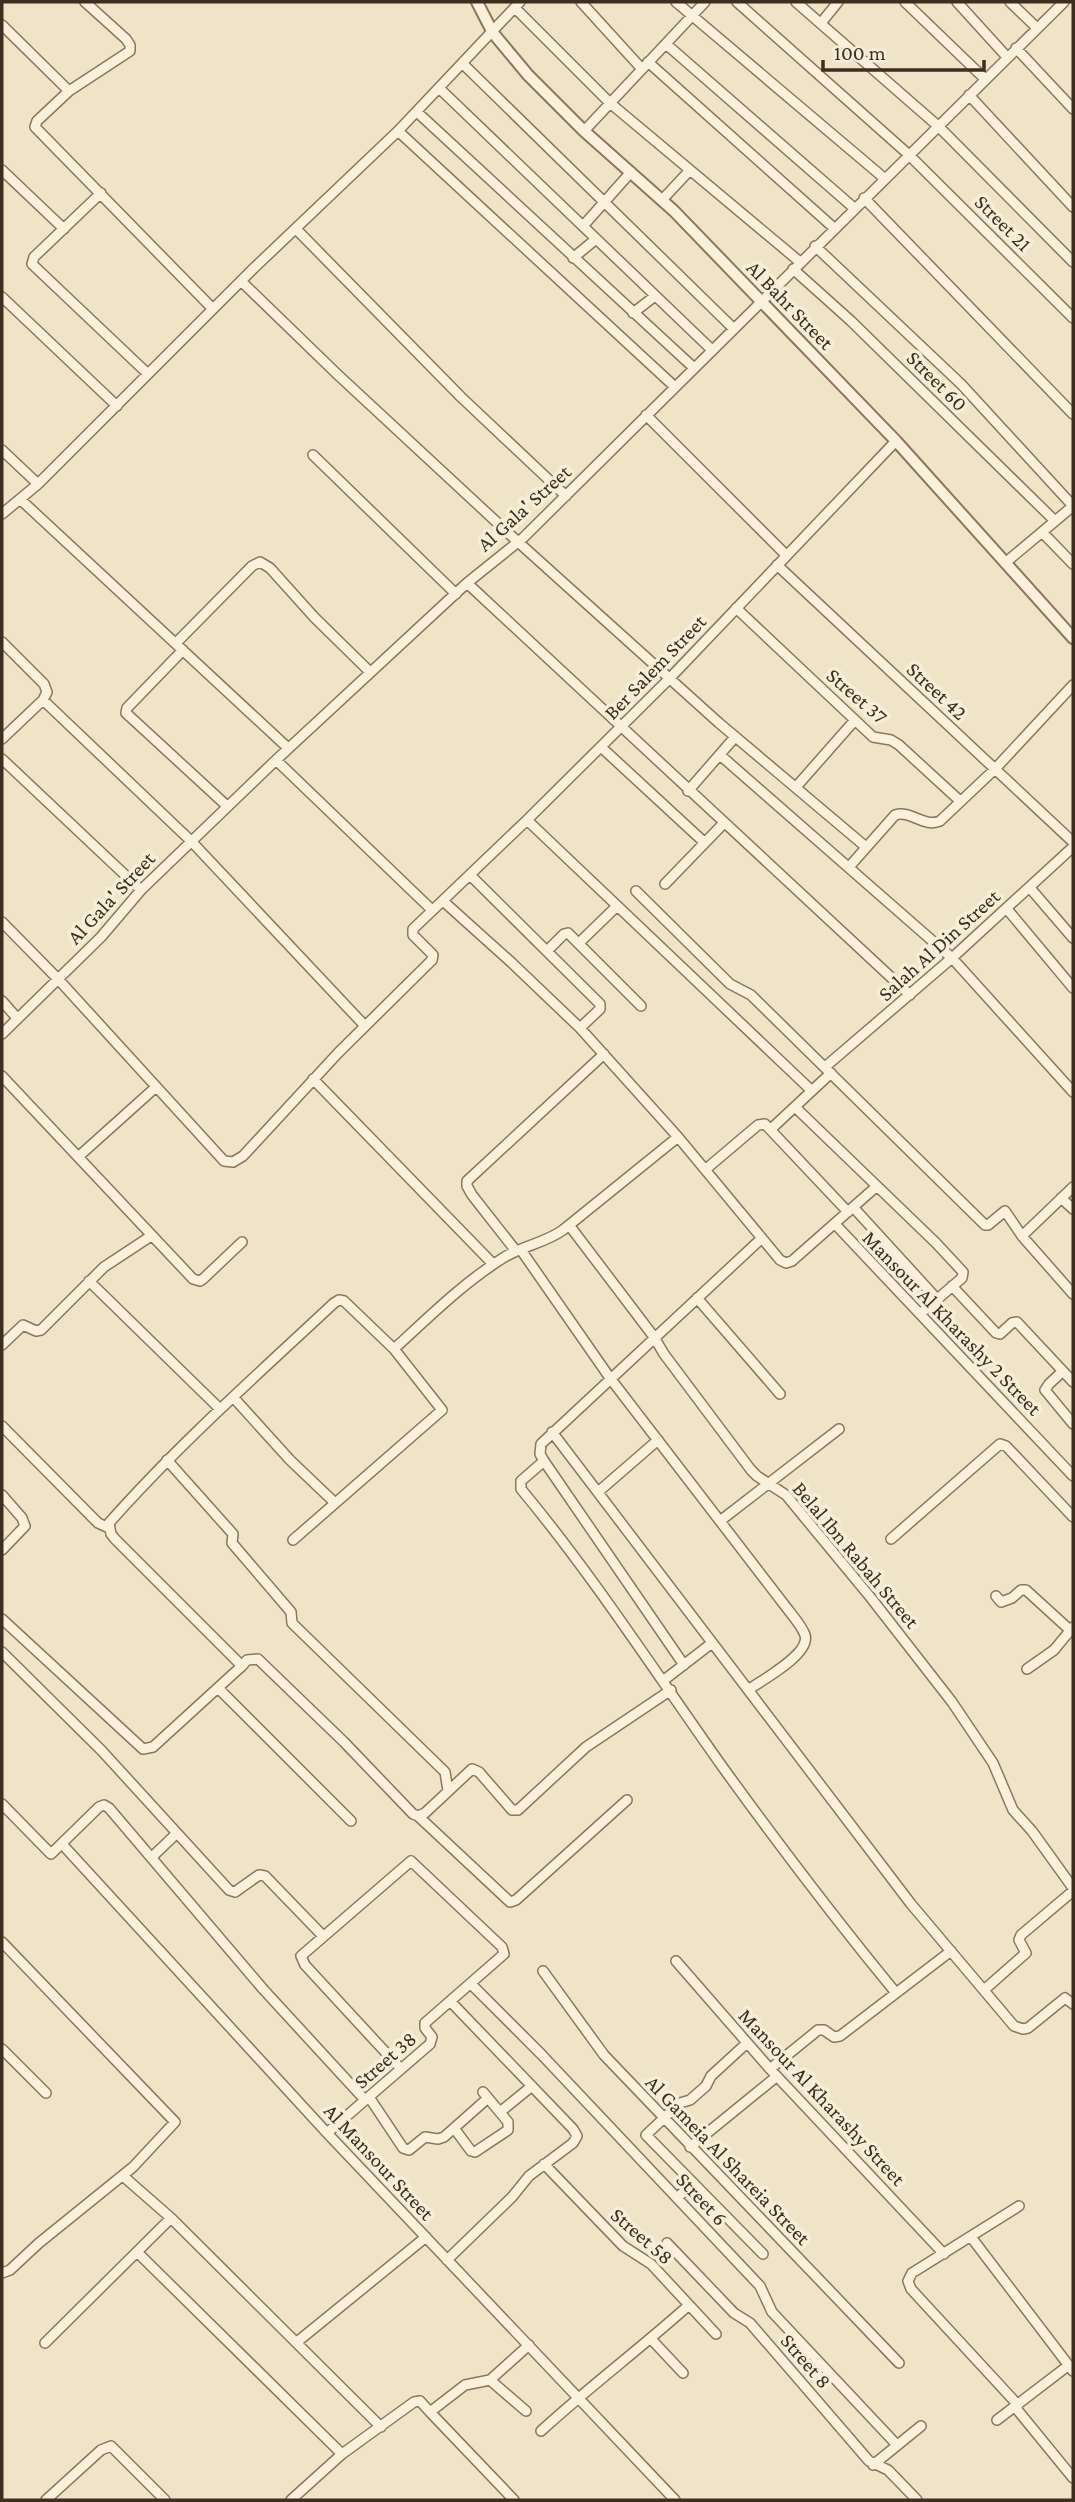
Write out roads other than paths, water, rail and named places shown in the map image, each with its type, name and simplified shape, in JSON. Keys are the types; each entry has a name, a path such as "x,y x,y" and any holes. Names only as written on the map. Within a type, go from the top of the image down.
{"street":[{"path":"85,2 126,39 130,48 128,53 69,91 37,121 35,127 213,309"},
{"name":"Al Bahr Street","path":"477,2 493,33 528,75 584,131 662,200 896,441 1073,638"},
{"path":"581,2 645,66 834,228"},
{"path":"676,2 884,178"},
{"path":"584,131 705,2"},
{"name":"Street 21","path":"737,2 908,154 1073,318"},
{"path":"796,2 937,126 1073,262"},
{"path":"821,23 838,2"},
{"path":"905,2 985,79"},
{"path":"957,2 1007,57"},
{"path":"1010,2 1037,27"},
{"name":"Al Gala' Street","path":"2,1034 101,937 141,890 227,806 467,583 566,496 815,246 1064,2"},
{"path":"2,514 22,500 213,309 398,131 518,5"},
{"name":"Street 60","path":"518,5 610,103 797,266 1055,521"},
{"path":"2,25 69,91"},
{"path":"666,44 854,208"},
{"path":"1016,48 1073,109"},
{"path":"463,64 734,329"},
{"path":"439,89 712,350"},
{"path":"970,95 1073,207"},
{"path":"417,112 694,368"},
{"path":"398,131 675,387"},
{"path":"2,170 64,229"},
{"path":"662,200 690,170"},
{"path":"583,226 631,172"},
{"path":"102,193 34,257 33,267 148,374"},
{"path":"864,198 1073,415"},
{"path":"296,229 461,397 566,496"},
{"path":"573,258 596,239"},
{"path":"815,246 961,384 1073,506 1005,563"},
{"path":"242,281 377,412 517,541 735,737 866,847"},
{"path":"633,313 655,296"},
{"path":"2,297 117,406"},
{"path":"646,415 786,555"},
{"name":"Ber Salem Street","path":"365,1026 432,960 433,955 412,931 670,679 896,441"},
{"path":"2,450 38,484"},
{"path":"313,455 456,594"},
{"path":"22,500 288,748"},
{"path":"1042,532 1073,564"},
{"path":"227,806 125,713 252,566 260,562 271,568 314,617 370,672"},
{"name":"Street 42","path":"777,565 1073,845"},
{"path":"467,583 723,824 910,995"},
{"name":"Street 37","path":"736,608 873,737 891,740 899,745 960,801"},
{"path":"2,642 46,687 47,692 43,700 2,739"},
{"path":"849,867 898,813 934,824 944,818 995,769 1073,685"},
{"path":"2,922 58,979 224,1161 229,1163 243,1156 365,1026 191,841 43,700"},
{"path":"796,787 855,720"},
{"path":"688,791 735,737"},
{"path":"601,747 705,843"},
{"path":"719,755 952,958 1073,1092"},
{"path":"2,760 141,890"},
{"path":"276,760 432,910"},
{"path":"527,820 812,1091"},
{"path":"665,884 723,824"},
{"name":"Salah Al Din Street","path":"771,1129 812,1091 828,1070 1030,888 1073,845"},
{"path":"470,875 600,1004 600,1009 580,1028"},
{"path":"1030,888 1073,938"},
{"path":"636,891 730,984 748,992 985,1225 1005,1211 1022,1236 1073,1294"},
{"path":"443,901 580,1028 706,1169 780,1259 789,1263 877,1186"},
{"path":"579,943 617,906"},
{"path":"1007,909 1073,988"},
{"path":"547,951 566,933 641,1006"},
{"path":"2,1001 17,1018"},
{"path":"604,1054 467,1181 467,1186 518,1250 610,1378 805,1635 804,1645 795,1657 748,1690"},
{"path":"2,1076 193,1279 200,1281 242,1242"},
{"path":"313,1079 493,1264"},
{"path":"78,1157 156,1087"},
{"path":"796,1107 962,1270 963,1276 920,1314"},
{"path":"706,1169 761,1124 771,1129 937,1299"},
{"path":"394,1349 493,1264 518,1250 550,1238 569,1225 678,1137"},
{"path":"1022,1236 1073,1186"},
{"path":"1061,1198 1073,1209"},
{"name":"Mansour Al Kharashy 2 Street","path":"835,1224 1073,1476"},
{"name":"Belal Ibn Rabah Street","path":"569,1225 751,1470 786,1495 952,1702 993,1763 1013,1810 1032,1831 1073,1889"},
{"path":"2,1345 23,1325 36,1331 41,1330 104,1267 151,1236"},
{"path":"684,1665 544,1461 540,1454 541,1444 762,1238"},
{"path":"89,1281 220,1409"},
{"path":"952,1286 996,1333 1000,1334 1017,1322 1069,1375 1049,1384 1045,1390 1073,1424"},
{"path":"697,1298 780,1394"},
{"path":"242,1666 115,1539 109,1523 167,1460 339,1300 348,1304 394,1349 442,1410 293,1540"},
{"path":"233,1397 290,1460 334,1502"},
{"path":"2,1426 98,1523 109,1528"},
{"path":"720,1521 839,1429"},
{"path":"552,1432 911,1904 1014,2026 1023,2029 1033,2025 1063,1999 1067,1998 1073,2004"},
{"path":"598,1492 659,1440"},
{"path":"891,1539 1000,1444 1006,1446 1073,1517"},
{"path":"167,1460 233,1534 232,1544 291,1612 292,1623 445,1772 448,1791"},
{"path":"544,1461 521,1481 521,1489 568,1548 664,1680 747,1800 896,1993"},
{"path":"2,1495 22,1518 25,1526 2,1550"},
{"path":"996,1595 1000,1602 1006,1602 1021,1590 1026,1590 1072,1629 1054,1650 1027,1670"},
{"path":"2,1619 143,1749 153,1747 247,1660 258,1659 510,1902 516,1900 627,1800"},
{"path":"664,1680 712,1643"},
{"path":"2,1652 103,1751 229,1890 235,1892 259,1875 265,1876 323,1936 302,1954 302,1962 401,2070"},
{"path":"218,1688 351,1821"},
{"path":"418,1816 425,1813 466,1773 475,1770 512,1810 518,1810 586,1748 671,1690"},
{"path":"2,1804 51,1854 99,1807 104,1805 109,1808 263,1989 367,2099 405,2150 413,2148 425,2137 441,2139 454,2129 485,2095 508,2122 508,2130 477,2152 471,2151 454,2129"},
{"path":"152,1857 177,1833"},
{"name":"Al Mansour Street","path":"62,1844 327,2133 675,2500"},
{"name":"Street 38","path":"323,1936 411,1861 502,1947 504,1952 425,2023 432,2042 327,2133"},
{"path":"984,1990 1026,1953 1019,1940 1021,1936 1073,1889"},
{"path":"2,1942 175,2119 174,2126 123,2176 38,2243 10,2270 2,2273"},
{"path":"690,2147 815,2032 821,2029 834,2037 840,2036 951,1951"},
{"name":"Mansour Al Kharashy Street","path":"676,1961 773,2073 944,2254"},
{"name":"Al Gameia Al Shareia Street","path":"543,1971 604,2055 899,2363"},
{"name":"Street 6","path":"471,1984 541,2054 764,2290 772,2312 897,2445"},
{"path":"447,2260 512,2197 529,2176 573,2143 577,2136 450,2001"},
{"path":"747,2043 710,2076 706,2086 690,2100 680,2103 646,2134 763,2254"},
{"path":"2,2049 46,2094"},
{"path":"500,2112 532,2086"},
{"name":"Street 58","path":"544,2164 623,2246 651,2264 716,2334"},
{"path":"123,2176 171,2218 381,2427"},
{"path":"677,2198 692,2183"},
{"path":"1018,2206 912,2273 908,2281 911,2290 1016,2406 1073,2479"},
{"path":"45,2343 171,2218"},
{"path":"297,2342 426,2237"},
{"path":"971,2237 1071,2368 997,2420"},
{"name":"Street 8","path":"667,2244 734,2314 750,2323 873,2465 888,2470 917,2500"},
{"path":"137,2252 342,2454"},
{"path":"541,2431 578,2396 651,2339 689,2305"},
{"path":"651,2339 683,2373"},
{"path":"430,2412 465,2385 490,2381 529,2345"},
{"path":"490,2381 526,2411"},
{"path":"291,2500 342,2454 417,2400 514,2500"},
{"path":"873,2465 921,2426"},
{"path":"46,2500 101,2450 111,2446 165,2500"},
{"path":"300,2491 309,2500"}]}
